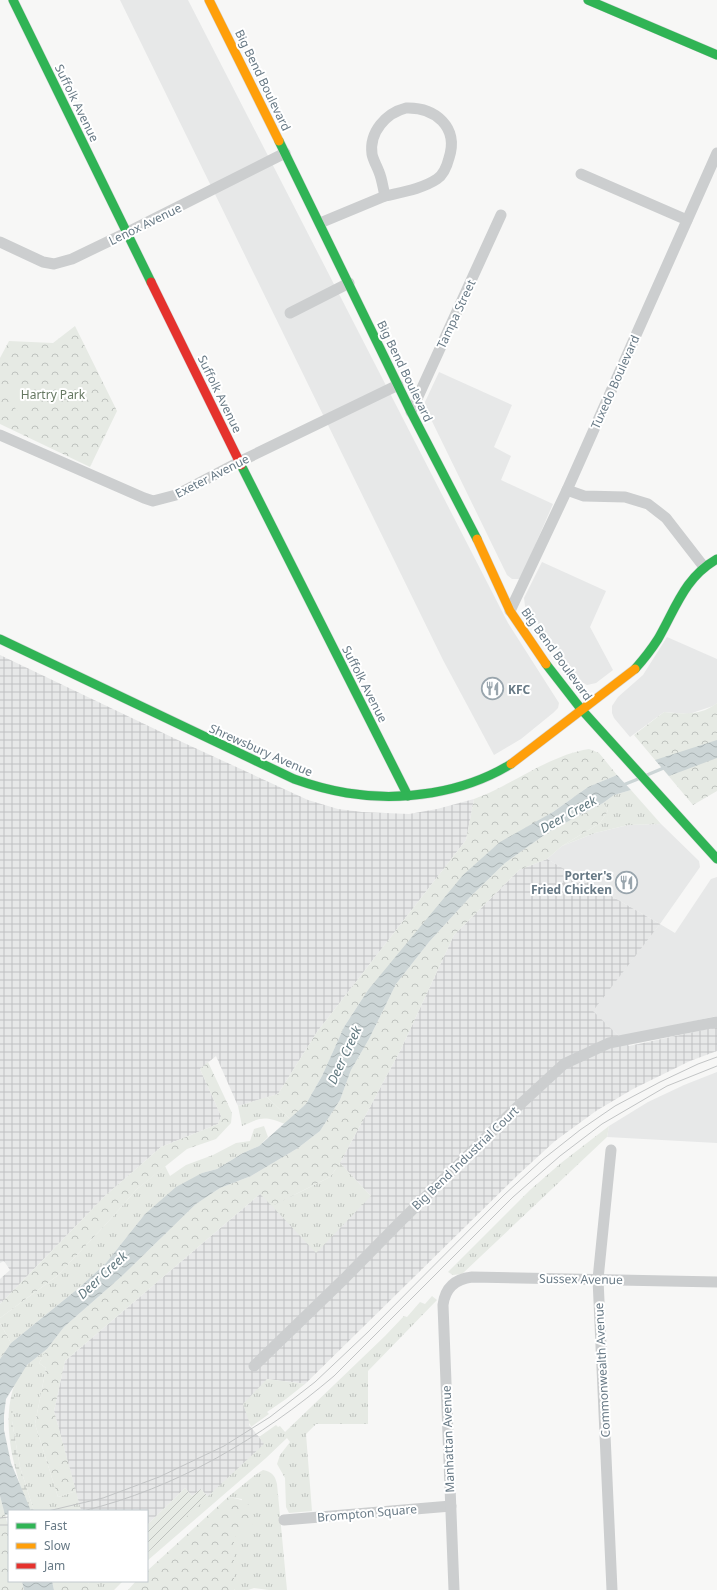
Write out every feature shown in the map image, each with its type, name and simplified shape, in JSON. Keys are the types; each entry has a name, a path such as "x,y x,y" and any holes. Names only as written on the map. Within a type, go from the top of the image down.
{"main road":[{"name":"Suffolk Avenue","path":"13,0 128,232 239,462 408,796"},
{"name":"Big Bend Boulevard","path":"209,0 320,223 411,412 482,549 510,611 550,670 581,709 717,859"},
{"path":"588,0 717,55"},
{"name":"Shrewsbury Avenue","path":"0,639 294,780 332,791 358,796 384,798 436,793 458,787 502,769 633,671 647,655 657,640 685,588 704,567 717,559"}],"street":[{"path":"320,223 385,196 424,186 438,178 444,172 452,151 452,139 442,120 432,113 415,108 398,110 381,123 376,131 373,141 372,155 380,174 385,196"},
{"name":"Tuxedo Boulevard","path":"510,611 567,490 717,152"},
{"name":"Lenox Avenue","path":"0,242 43,262 54,264 72,259 285,153"},
{"path":"582,174 687,220"},
{"name":"Tampa Street","path":"411,412 502,215"},
{"path":"290,313 349,283"},
{"name":"Exeter Avenue","path":"0,435 153,501 176,495 239,462 398,385"},
{"path":"567,490 584,496 625,497 648,504 666,518 704,567"},
{"name":"Big Bend Industrial Court","path":"254,1366 513,1111 564,1064 609,1043 717,1022"},
{"name":"Commonwealth Avenue","path":"611,1150 598,1280 612,1590"},
{"name":"Sussex Avenue","path":"448,1289 457,1281 472,1278 717,1282"},
{"name":"Manhattan Avenue","path":"448,1289 444,1297 443,1305 454,1590"},
{"name":"Brompton Square","path":"284,1520 450,1506"}],"shaded area":[{"path":"120,0 188,0 508,623 559,703 558,708 553,713 521,739 494,755 443,660"},
{"path":"439,372 512,405 494,447 511,456 501,480 553,504 519,579 512,579 507,575 426,409 425,402"},
{"path":"542,562 606,591 590,627 613,670 596,683 587,685 582,682 525,606 524,598"},
{"path":"667,637 717,659 717,703 713,706 689,714 664,712 630,737 614,718 612,706 618,697 643,675"},
{"path":"0,655 308,800 338,809 362,812 409,814 437,809 474,799 466,840 317,1032 278,1094 238,1106 216,1056 200,1069 221,1116 218,1124 161,1147 106,1195 0,1304 0,1279 10,1270 4,1261 0,1263"},
{"path":"661,824 699,861 700,867 660,924 547,859 562,846 595,833 628,825"},
{"path":"547,859 660,924 593,1011 629,1046 717,1027 717,1051 690,1061 633,1089 596,1111 555,1141 520,1173 305,1384 267,1379 249,1425 265,1444 208,1497 201,1489 192,1496 185,1488 148,1524 148,1510 81,1510 54,1411 65,1361 260,1194 371,1196 340,1163 401,1049 454,935 519,870"},
{"path":"717,877 717,1016 620,1037 592,1011 660,924 675,933 711,879"},
{"path":"717,1072 717,1143 607,1137 609,1126 648,1102 684,1085"}],"green space":[{"name":"Hartry Park","path":"75,326 117,411 90,467 0,424 0,358 9,341 53,343"},
{"path":"17,380 34,406 20,415 2,389"},
{"path":"717,703 717,791 693,805 634,735 664,712 698,712"},
{"path":"589,749 599,753 617,775 588,787 553,812 368,990 344,1027 322,1076 306,1104 290,1119 267,1097 278,1094 317,1032 466,840 474,799 496,790 555,759"},
{"path":"631,790 661,824 628,825 595,833 562,846 600,823 608,811 603,803 614,795"},
{"path":"603,803 608,811 600,823 562,846 547,859 519,870 454,935 401,1049 340,1163 330,1177 272,1206 260,1194 65,1361 54,1411 76,1491 58,1497 35,1424 46,1368 39,1363 47,1349 64,1327 122,1276 196,1204 220,1188 251,1176 298,1148 320,1131 340,1100 351,1070 369,1039 396,984 429,942 470,897 505,863 550,831"},
{"path":"208,1062 232,1113 231,1123 216,1139 187,1149 137,1189 57,1276 0,1318 0,1304 106,1195 161,1147 218,1124 221,1116 200,1069"},
{"path":"267,1097 290,1119 285,1124 267,1119 259,1119 242,1126 238,1106"},
{"path":"264,1126 268,1137 259,1146 243,1153 217,1169 202,1173 145,1214 106,1263 80,1287 11,1343 0,1323 0,1318 57,1276 137,1189 165,1166 170,1176 186,1165 213,1155 236,1143 250,1141 254,1129"},
{"path":"609,1126 607,1137 462,1274 453,1275 448,1272 530,1190 561,1163"},
{"path":"340,1163 371,1196 316,1253 272,1206 330,1177"},
{"path":"432,1296 437,1300 368,1371 368,1424 316,1424 306,1434 312,1511 289,1513 286,1507 285,1478 277,1464 280,1455 290,1442 287,1438 148,1560 148,1552 264,1444 259,1437 276,1425 278,1427 280,1426 285,1432 404,1316 407,1317 420,1302 425,1304"},
{"path":"0,1323 11,1343 0,1359"},
{"path":"47,1349 39,1363 46,1368 35,1424 58,1497 76,1491 81,1510 34,1510 20,1467 12,1421 15,1383 27,1365"},
{"path":"267,1379 305,1384 267,1412 269,1414 251,1427 243,1404"},
{"path":"15,1383 12,1421 20,1467 34,1510 30,1510 14,1464 9,1431 11,1398"},
{"path":"263,1470 273,1474 277,1484 287,1590 254,1588 248,1590 235,1590 234,1538 242,1499 228,1497"},
{"path":"185,1488 192,1496 201,1489 208,1497 148,1552 148,1524"},
{"path":"0,1496 8,1525 8,1582 22,1582 24,1590 0,1590"},
{"path":"228,1497 244,1501 252,1510 255,1522 234,1538 235,1590 128,1590 135,1582 148,1582 148,1570"},
{"path":"52,1582 88,1582 89,1584 89,1590 54,1590"},
{"path":"88,1582 122,1582 114,1590 89,1590"}],"water":[{"path":"717,740 717,758 669,776 655,760"},
{"path":"617,775 631,790 614,795 603,803 550,831 505,863 470,897 429,942 396,984 369,1039 351,1070 340,1100 320,1131 298,1148 251,1176 220,1188 196,1204 122,1276 64,1327 47,1349 27,1365 6,1399 4,1430 11,1463 31,1510 8,1510 8,1514 5,1515 0,1496 0,1359 11,1343 80,1287 106,1263 145,1214 176,1187 202,1173 217,1169 243,1153 259,1146 306,1104 322,1076 344,1027 368,990 463,875 500,842 553,812 588,787"},
{"path":"22,1582 52,1582 54,1590 24,1590"}],"waterway":[{"name":"Deer Creek","path":"647,775 666,767"},
{"name":"Deer Creek","path":"623,785 638,779"}],"tram line":[{"path":"52,1510 103,1498 159,1477 224,1446 270,1417 315,1382 368,1332 504,1195 542,1160 580,1130 615,1106 660,1082 698,1064 717,1057"},
{"path":"86,1510 152,1489 184,1475 247,1440 277,1420 334,1376 513,1197 560,1156 602,1124 667,1086 717,1066"},
{"path":"0,1518 8,1517"},
{"path":"0,1525 8,1525"}],"traffic: fast":[{"path":"13,0 151,282"},
{"path":"588,0 717,55"},
{"path":"279,141 411,412 477,539"},
{"path":"241,465 408,796"},
{"path":"635,669 658,639 689,584 696,575 717,559"},
{"path":"0,639 294,779 327,789 368,796 432,793 473,782 493,774 511,764"},
{"path":"546,664 581,709 717,859"}],"traffic: slow":[{"path":"209,0 279,141"},
{"path":"477,539 510,611 546,664"},
{"path":"511,764 635,669"}],"traffic: jam":[{"path":"151,282 241,465"}],"place":[{"name":"KFC","path":"493,689"},
{"name":"Porter's Fried Chicken","path":"627,882"}]}
